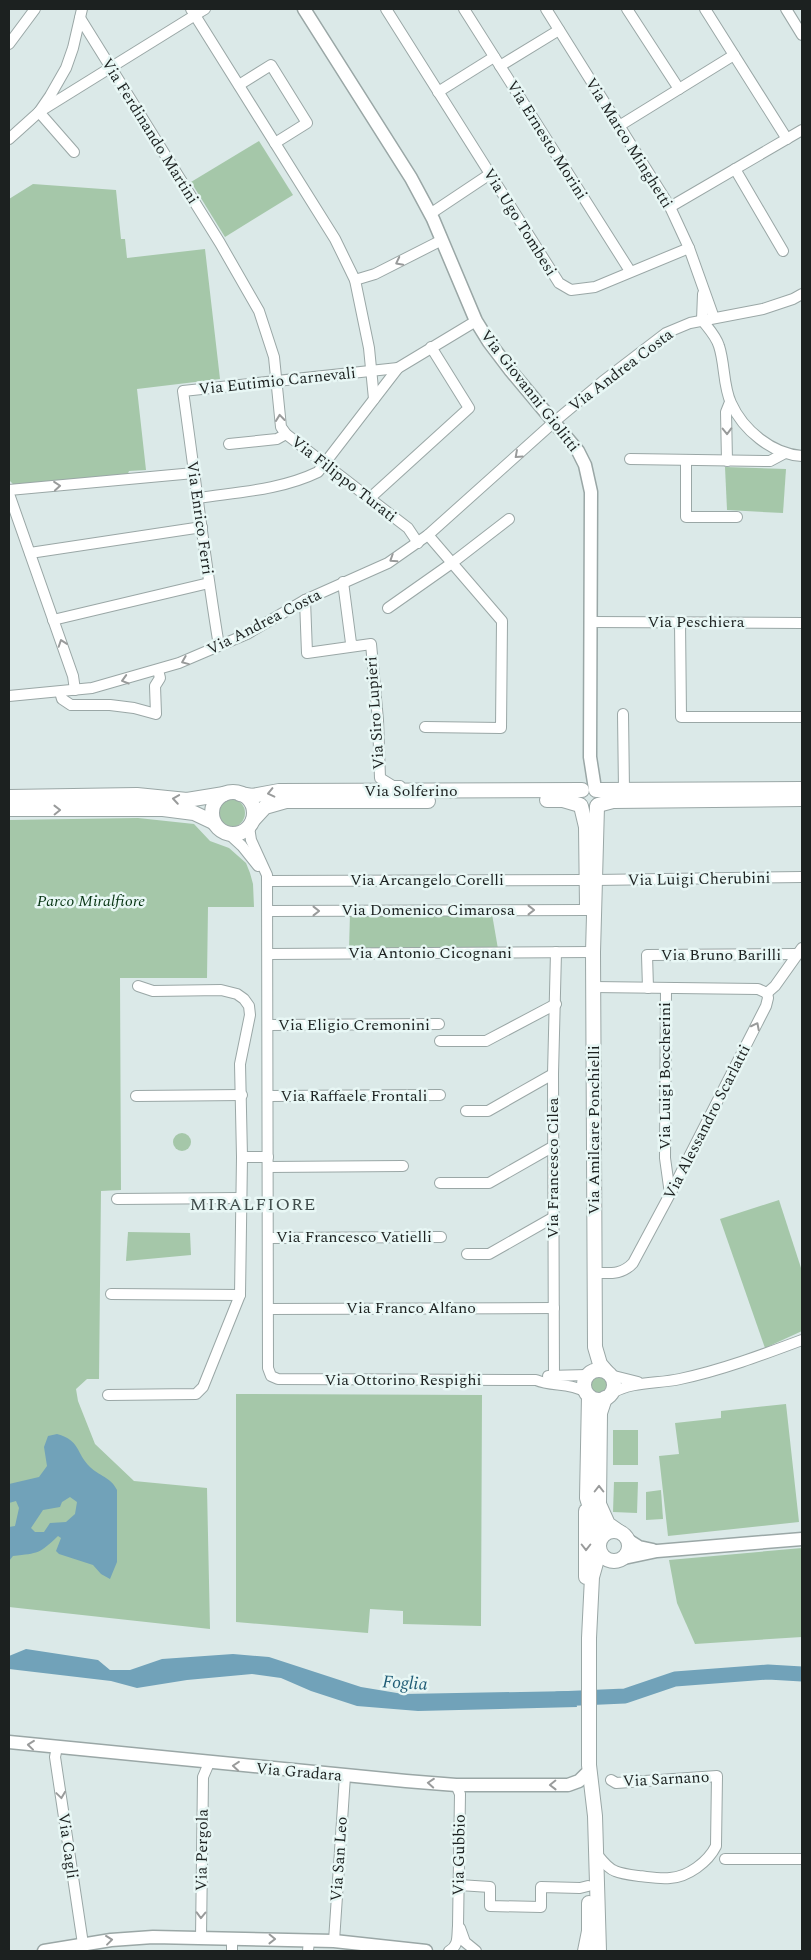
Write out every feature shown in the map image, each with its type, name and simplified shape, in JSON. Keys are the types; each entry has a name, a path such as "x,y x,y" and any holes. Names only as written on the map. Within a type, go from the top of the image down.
{"main road":[{"name":"Via Solferino","path":"9,797 137,795 187,800 235,792 252,796 279,791 802,789"},
{"path":"580,806 578,795 589,790 600,798 597,806"},
{"path":"224,794 214,802 211,815 213,822 219,830 229,834"},
{"path":"240,794 250,802 254,814 251,823"},
{"name":"Via Solferino","path":"229,834 240,833 265,807 286,801 563,800 589,810 614,801 802,799"},
{"name":"Via Amilcare Ponchielli","path":"580,806 586,828 591,880 593,952 594,1347 600,1364 614,1384 600,1412 599,1504 608,1524 623,1535"},
{"name":"Via Amilcare Ponchielli","path":"593,952 587,910 597,806"},
{"path":"9,809 163,809 194,814 213,822"},
{"name":"Via Amilcare Ponchielli","path":"594,1309 592,1343 588,1357 588,1374 584,1383 587,1394 587,1498 600,1546"},
{"path":"588,1374 597,1370 608,1373"},
{"path":"587,1394 597,1400 608,1395"},
{"path":"587,1498 586,1576 590,1600"},
{"path":"590,1600 602,1572 621,1559 629,1550 623,1535 608,1532 600,1546 594,1567 590,1600 588,1769 592,1884 600,1951"},
{"path":"600,1546 602,1556 610,1561 621,1559"},
{"path":"585,1951 588,1940 596,1853 594,1796 588,1769"}],"street":[{"path":"9,44 35,9"},
{"path":"9,139 39,112 111,68 193,12 205,9"},
{"name":"Via Giovanni Giolitti","path":"304,9 411,178 442,240 476,321 499,355 578,451 589,479 591,500 589,790"},
{"name":"Via Ugo Tombesi","path":"386,9 559,284 571,290 595,287 630,271 690,248"},
{"name":"Via Ernesto Morini","path":"464,9 630,271"},
{"name":"Via Marco Minghetti","path":"546,9 670,208 690,248 714,318"},
{"path":"627,9 679,89"},
{"path":"705,9 787,139"},
{"path":"786,9 802,35"},
{"path":"193,12 335,239 355,280 366,328 374,399"},
{"path":"39,112 66,68 81,13"},
{"name":"Via Ferdinando Martini","path":"81,13 111,68 220,244"},
{"path":"438,92 559,30"},
{"path":"619,126 734,55"},
{"path":"239,85 270,65 302,115 307,124 275,143"},
{"path":"39,112 74,152"},
{"path":"670,208 802,130"},
{"path":"735,169 783,251"},
{"path":"430,214 490,174"},
{"path":"355,280 375,274 442,240"},
{"name":"Via Filippo Turati","path":"220,244 259,311 274,356 281,427 286,434 408,528 418,543"},
{"name":"Via Marco Minghetti","path":"702,283 704,304 702,320"},
{"name":"Via Andrea Costa","path":"9,696 92,688 179,663 247,634 305,600 388,563 428,535 554,422 618,369 666,333 702,320 763,309 802,294"},
{"path":"702,320 719,344 730,402 741,420 769,446 785,453 802,456"},
{"path":"198,498 284,485 302,480 318,472 398,368 476,321"},
{"path":"370,498 469,408 431,347"},
{"name":"Via Eutimio Carnevali","path":"182,390 398,368"},
{"name":"Via Enrico Ferri","path":"182,390 219,646"},
{"path":"727,461 726,412 730,402"},
{"path":"229,444 277,439 286,434"},
{"path":"630,459 770,461 785,453"},
{"path":"686,460 686,517 737,517"},
{"path":"9,490 194,473"},
{"path":"9,494 73,676 75,690"},
{"path":"388,608 452,563 509,519"},
{"path":"30,553 202,527"},
{"path":"425,727 501,728 502,621 428,535"},
{"name":"Via Andrea Costa","path":"343,582 351,643 355,646"},
{"path":"53,620 209,583"},
{"name":"Via Siro Lupieri","path":"305,600 308,652 370,644 378,720 380,773 393,786 426,786 442,791"},
{"name":"Via Peschiera","path":"590,622 802,622"},
{"path":"680,622 681,717 802,717"},
{"path":"60,692 66,703 134,708 156,714 155,686 160,678 158,670"},
{"path":"92,688 88,696 95,706"},
{"path":"623,714 624,790"},
{"name":"Via Siro Lupieri","path":"312,791 331,786 368,786 380,773"},
{"path":"251,823 251,840 266,869 268,911 268,1309"},
{"path":"229,834 252,856 267,883"},
{"name":"Via Luigi Cherubini","path":"591,880 802,877"},
{"name":"Via Arcangelo Corelli","path":"267,883 591,880"},
{"name":"Via Domenico Cimarosa","path":"268,911 587,910"},
{"name":"Via Bruno Barilli","path":"648,988 647,955 800,951"},
{"name":"Via Alessandro Scarlatti","path":"594,1273 619,1273 626,1270 632,1263 670,1194 766,1006 767,993 775,986 800,951"},
{"name":"Via Francesco Cilea","path":"554,1380 553,1074 556,952"},
{"name":"Via Antonio Cicognani","path":"268,954 593,952"},
{"path":"108,1395 196,1394 204,1387 240,1295 242,1094 240,1064 250,1015 249,1006 237,994 221,990 153,991 138,986"},
{"path":"593,988 758,989 767,993"},
{"name":"Via Luigi Boccherini","path":"666,988 665,1158 670,1194"},
{"name":"Via Eligio Cremonini","path":"440,1041 486,1041 556,1004"},
{"name":"Via Eligio Cremonini","path":"268,1025 439,1024"},
{"path":"466,1111 488,1111 553,1074"},
{"path":"136,1096 242,1094"},
{"name":"Via Raffaele Frontali","path":"268,1096 440,1095"},
{"path":"440,1183 489,1182 554,1146"},
{"path":"242,1157 268,1162 403,1166"},
{"path":"117,1199 241,1198"},
{"path":"467,1254 489,1254 554,1218"},
{"name":"Via Francesco Vatielli","path":"268,1238 441,1237"},
{"path":"112,1294 240,1295"},
{"name":"Via Franco Alfano","path":"268,1309 554,1308"},
{"name":"Via Ottorino Respighi","path":"268,1309 268,1368 271,1376 278,1380 536,1380 542,1383 588,1374"},
{"path":"608,1395 622,1387 671,1381 705,1372 750,1359 802,1340"},
{"path":"608,1373 644,1383"},
{"name":"Via Ottorino Respighi","path":"554,1380 574,1386 587,1394"},
{"path":"623,1535 639,1547 657,1551"},
{"path":"621,1559 657,1551 802,1539"},
{"name":"Via Gradara","path":"9,1742 208,1763 456,1785 568,1785 579,1781 588,1769"},
{"name":"Via Cagli","path":"57,1747 55,1757 82,1944"},
{"name":"Via Pergola","path":"201,1938 203,1777 208,1763"},
{"name":"Via San Leo","path":"334,1941 344,1776"},
{"name":"Via Sarnano","path":"611,1780 616,1782 717,1776 716,1846 711,1856 685,1874 672,1878 659,1878 615,1871"},
{"name":"Via Gubbio","path":"449,1951 457,1943 458,1926 460,1794 456,1785"},
{"path":"596,1853 605,1864 615,1871"},
{"path":"726,1859 802,1859"},
{"path":"458,1885 490,1887 490,1906 541,1906 541,1887 580,1888 592,1884 605,1874 615,1871"},
{"path":"458,1926 465,1942 476,1951"},
{"path":"44,1951 82,1944 138,1938 201,1938 232,1945 309,1946 334,1941 390,1949 426,1951"}],"green space":[{"path":"259,141 293,195 225,237 191,182"},
{"path":"33,184 116,190 121,239 125,239 127,258 205,249 220,379 137,389 146,470 129,471 127,476 16,487 9,480 9,199"},
{"path":"725,467 786,469 783,513 727,510"},
{"path":"231,799 241,803 245,813 241,823 231,827 221,823 217,813 221,803"},
{"name":"Parco Miralfiore","path":"138,818 194,824 210,841 229,848 246,863 253,884 254,907 208,907 207,978 120,978 121,1190 101,1191 99,1379 87,1379 76,1389 78,1401 95,1444 134,1481 207,1488 210,1629 9,1607 9,820"},
{"path":"350,914 492,914 498,949 349,949"},
{"path":"182,1133 188,1136 191,1142 188,1148 182,1151 176,1148 173,1142 176,1136"},
{"path":"779,1200 802,1271 802,1331 765,1348 720,1219"},
{"path":"128,1232 190,1233 191,1255 126,1261"},
{"path":"595,1376 603,1376 608,1381 606,1392 595,1394 590,1389 590,1381"},
{"path":"236,1394 482,1395 481,1626 403,1624 403,1611 370,1609 368,1633 236,1622"},
{"path":"786,1404 799,1522 668,1536 659,1456 679,1454 675,1423 721,1418 721,1411"},
{"path":"613,1430 638,1430 638,1465 613,1465"},
{"path":"614,1482 638,1482 637,1513 613,1512"},
{"path":"661,1490 663,1519 646,1520 646,1492"},
{"path":"802,1548 802,1637 695,1644 677,1603 669,1560"}],"water":[{"path":"57,1434 70,1440 85,1462 93,1470 112,1482 117,1490 117,1562 110,1579 101,1574 93,1565 59,1554 56,1551 61,1538 58,1536 38,1552 13,1556 9,1561 9,1527 15,1526 19,1508 16,1501 9,1503 9,1484 39,1477 47,1466 44,1447 48,1436","holes":["70,1497 77,1502 75,1514 66,1522 50,1523 44,1532 35,1532 31,1528 43,1510 60,1507 62,1502"]},
{"name":"Foglia","path":"26,1649 98,1660 110,1670 130,1670 162,1659 233,1654 269,1657 361,1687 403,1694 574,1691 577,1707 418,1711 357,1706 311,1691 281,1678 252,1674 187,1680 137,1688 111,1681 9,1669 9,1656"}],"waterway":[{"name":"Foglia","path":"557,1699 625,1696 675,1679 768,1672 802,1674"}],"district":[{"name":"MIRALFIORE","path":"253,1204"}]}
